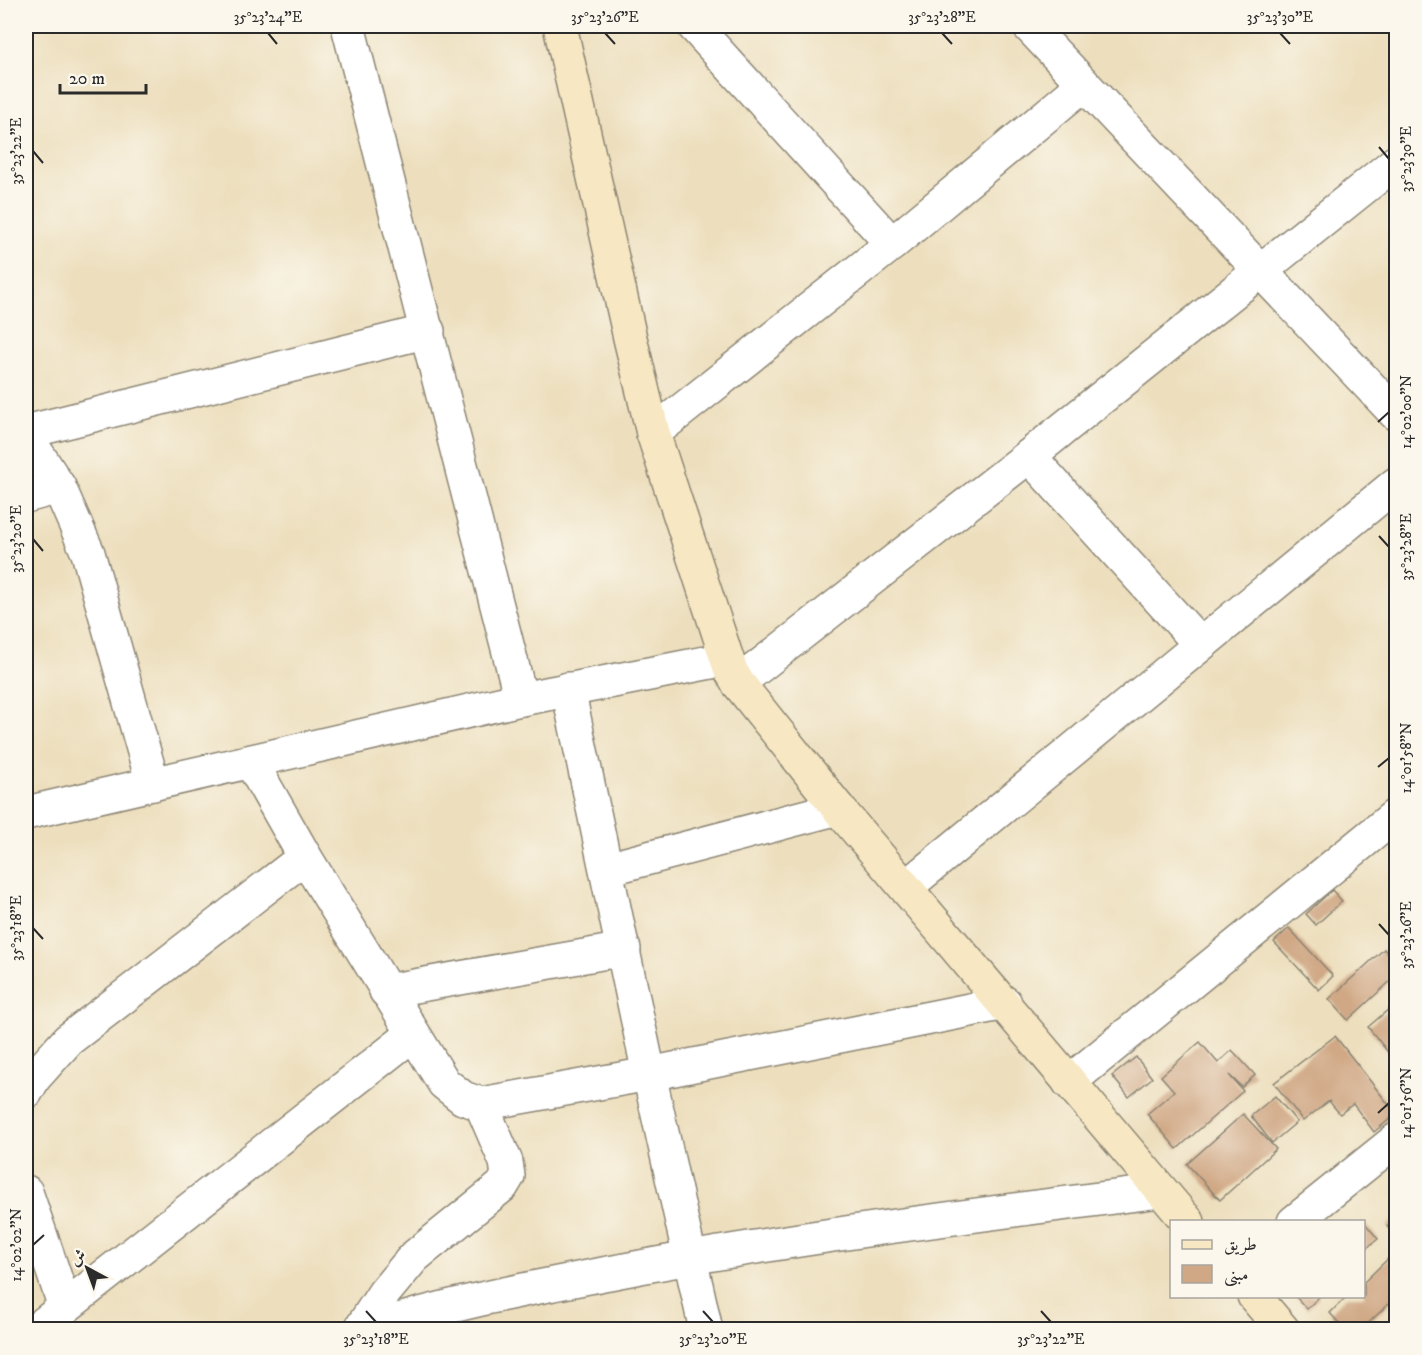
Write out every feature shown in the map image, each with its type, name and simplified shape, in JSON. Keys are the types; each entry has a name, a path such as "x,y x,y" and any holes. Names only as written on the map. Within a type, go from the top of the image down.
{"main road":[{"path":"560,26 653,433 732,671 838,808 1187,1220"},
{"path":"1255,1298 1272,1328"}],"street":[{"path":"348,26 521,699"},
{"path":"694,26 892,244"},
{"path":"1029,26 1396,414"},
{"path":"653,433 892,244 1083,85"},
{"path":"26,813 568,689 732,671 1029,456 1396,162"},
{"path":"153,784 88,553 59,487 26,434 428,331"},
{"path":"1029,456 1200,644"},
{"path":"906,886 1396,484"},
{"path":"26,496 59,487"},
{"path":"568,689 649,1074 706,1329"},
{"path":"251,762 305,857 444,1083 463,1098 481,1104 649,1074 1005,1003"},
{"path":"607,869 838,808"},
{"path":"1069,1082 1396,815"},
{"path":"26,1092 34,1078 68,1040 305,857"},
{"path":"386,991 624,949"},
{"path":"36,1329 413,1034"},
{"path":"360,1329 384,1293 414,1257 502,1186 508,1176 506,1162 481,1104"},
{"path":"1295,1220 1396,1140"},
{"path":"366,1329 406,1317 516,1291 691,1257 831,1234 1161,1191"},
{"path":"26,1192 65,1306"}],"building":[{"path":"1332,890 1342,901 1316,925 1306,914"},
{"path":"1289,928 1333,976 1319,990 1274,942"},
{"path":"1384,949 1396,964 1396,976 1348,1020 1329,999"},
{"path":"1396,1003 1396,1062 1368,1027"},
{"path":"1335,1036 1396,1114 1374,1132 1353,1104 1340,1114 1329,1101 1303,1121 1274,1083"},
{"path":"1200,1042 1218,1063 1232,1050 1255,1075 1242,1087 1229,1075 1243,1091 1177,1149 1147,1114 1174,1091 1161,1076"},
{"path":"1136,1057 1152,1078 1129,1097 1112,1076"},
{"path":"1275,1096 1297,1122 1272,1143 1251,1116"},
{"path":"1243,1114 1276,1149 1220,1200 1187,1164"},
{"path":"1396,1218 1396,1238 1387,1226"},
{"path":"1365,1223 1378,1239 1365,1249"},
{"path":"1396,1251 1396,1297 1361,1330 1345,1330 1330,1313 1345,1298 1365,1298 1365,1281"},
{"path":"1297,1298 1318,1298 1307,1309"}]}
